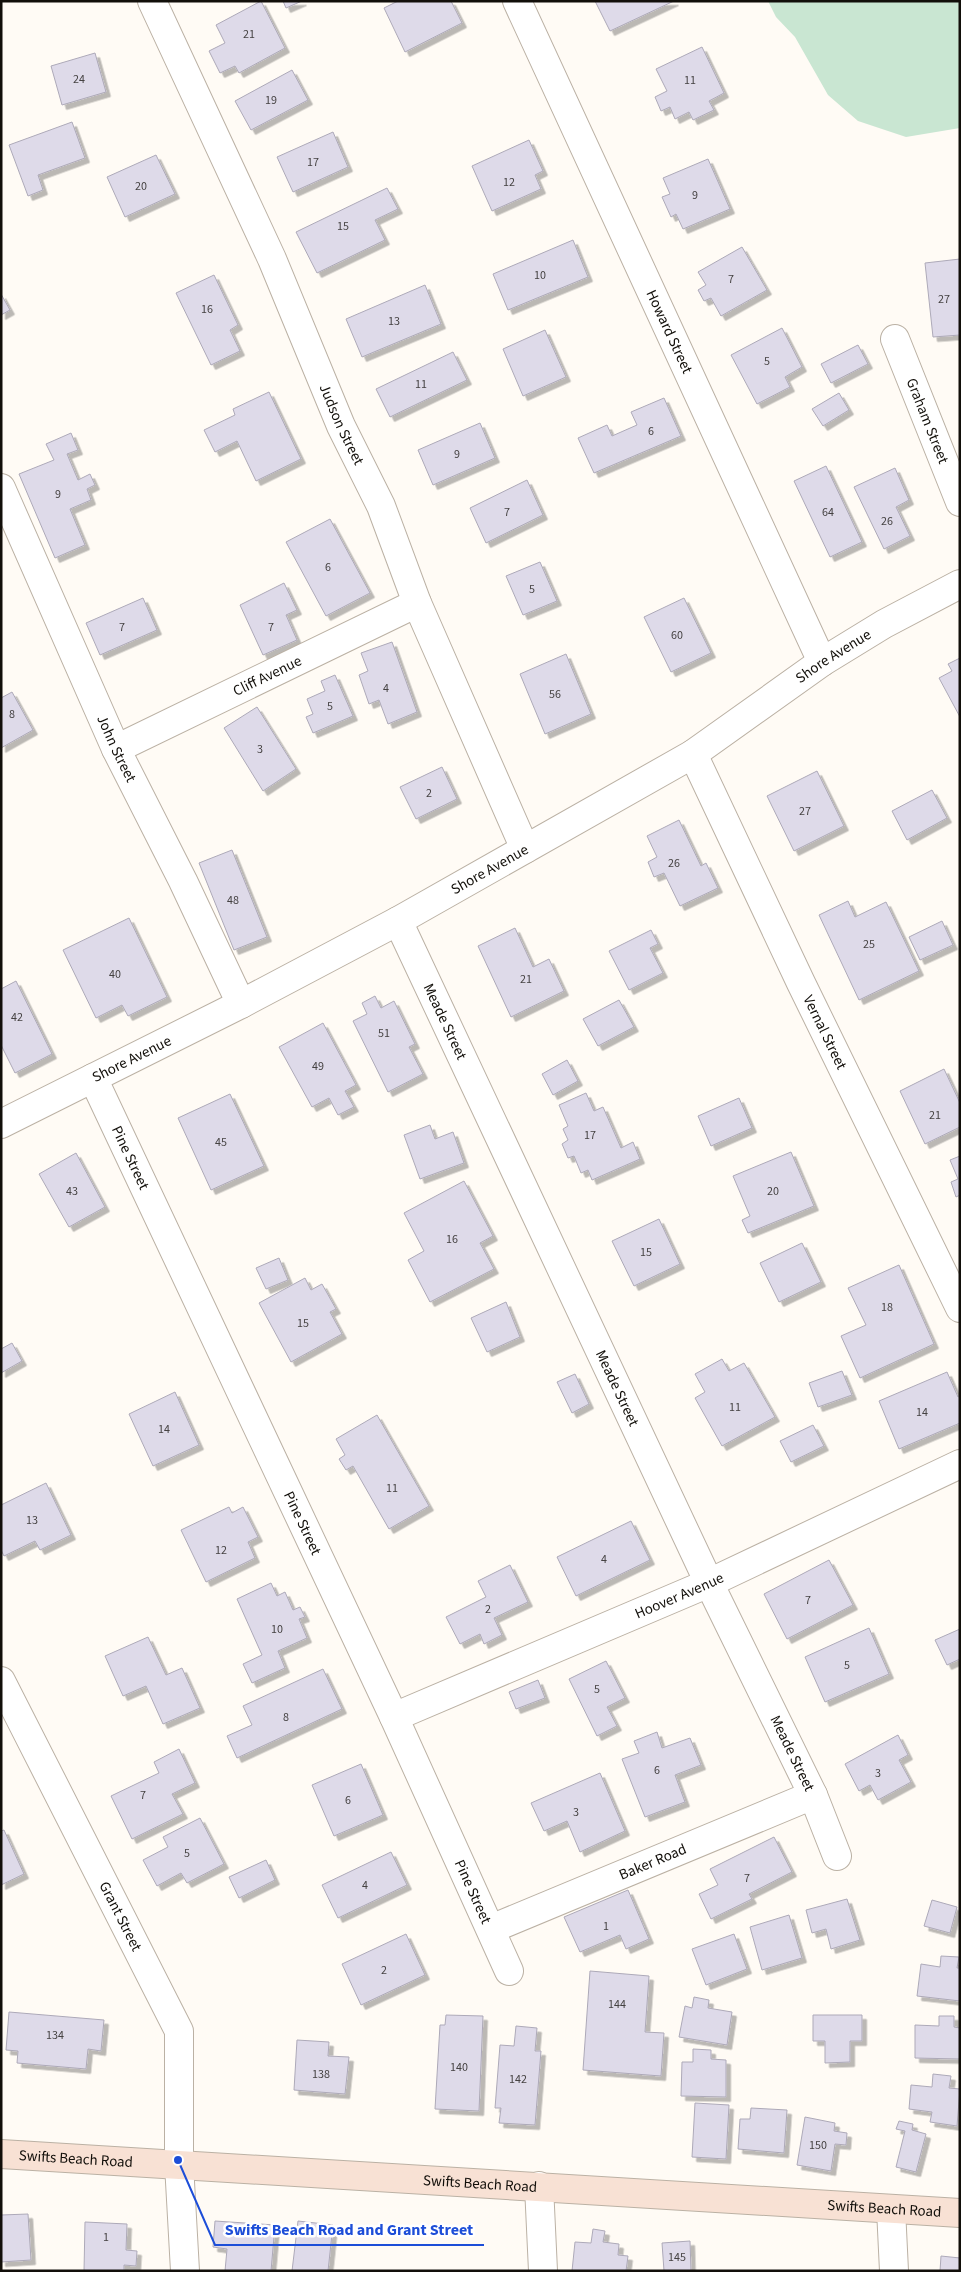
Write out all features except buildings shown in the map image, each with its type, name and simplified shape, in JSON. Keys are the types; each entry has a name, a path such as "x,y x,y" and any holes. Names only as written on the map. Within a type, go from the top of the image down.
{"street":[{"name":"Judson Street","path":"152,1 264,242 341,426 381,506 417,604 525,849"},
{"name":"Howard Street","path":"517,1 822,662"},
{"name":"Graham Street","path":"896,339 960,502"},
{"name":"John Street","path":"1,488 116,749 183,881 241,1004"},
{"name":"Shore Avenue","path":"1,1124 241,1004 398,921 693,754 822,662 884,624 960,584"},
{"name":"Cliff Avenue","path":"116,749 417,604"},
{"name":"Vernal Street","path":"693,754 801,983 960,1308"},
{"name":"Meade Street","path":"398,921 709,1583 813,1794 837,1856"},
{"name":"Pine Street","path":"93,1078 394,1717 509,1971"},
{"name":"Hoover Avenue","path":"394,1717 709,1583 960,1464"},
{"name":"Grant Street","path":"1,1681 179,2031 179,2164 185,2271"},
{"name":"Baker Road","path":"491,1929 813,1794"},
{"name":"Swifts Beach Road","path":"1,2154 960,2213"},
{"path":"539,2186 543,2271"},
{"path":"891,2209 894,2271"}],"green space":[{"path":"768,1 960,1 960,128 906,137 858,121 828,95 795,37 776,17"}],"place":[{"name":"Swifts Beach Road and Grant Street","path":"178,2160"}]}
